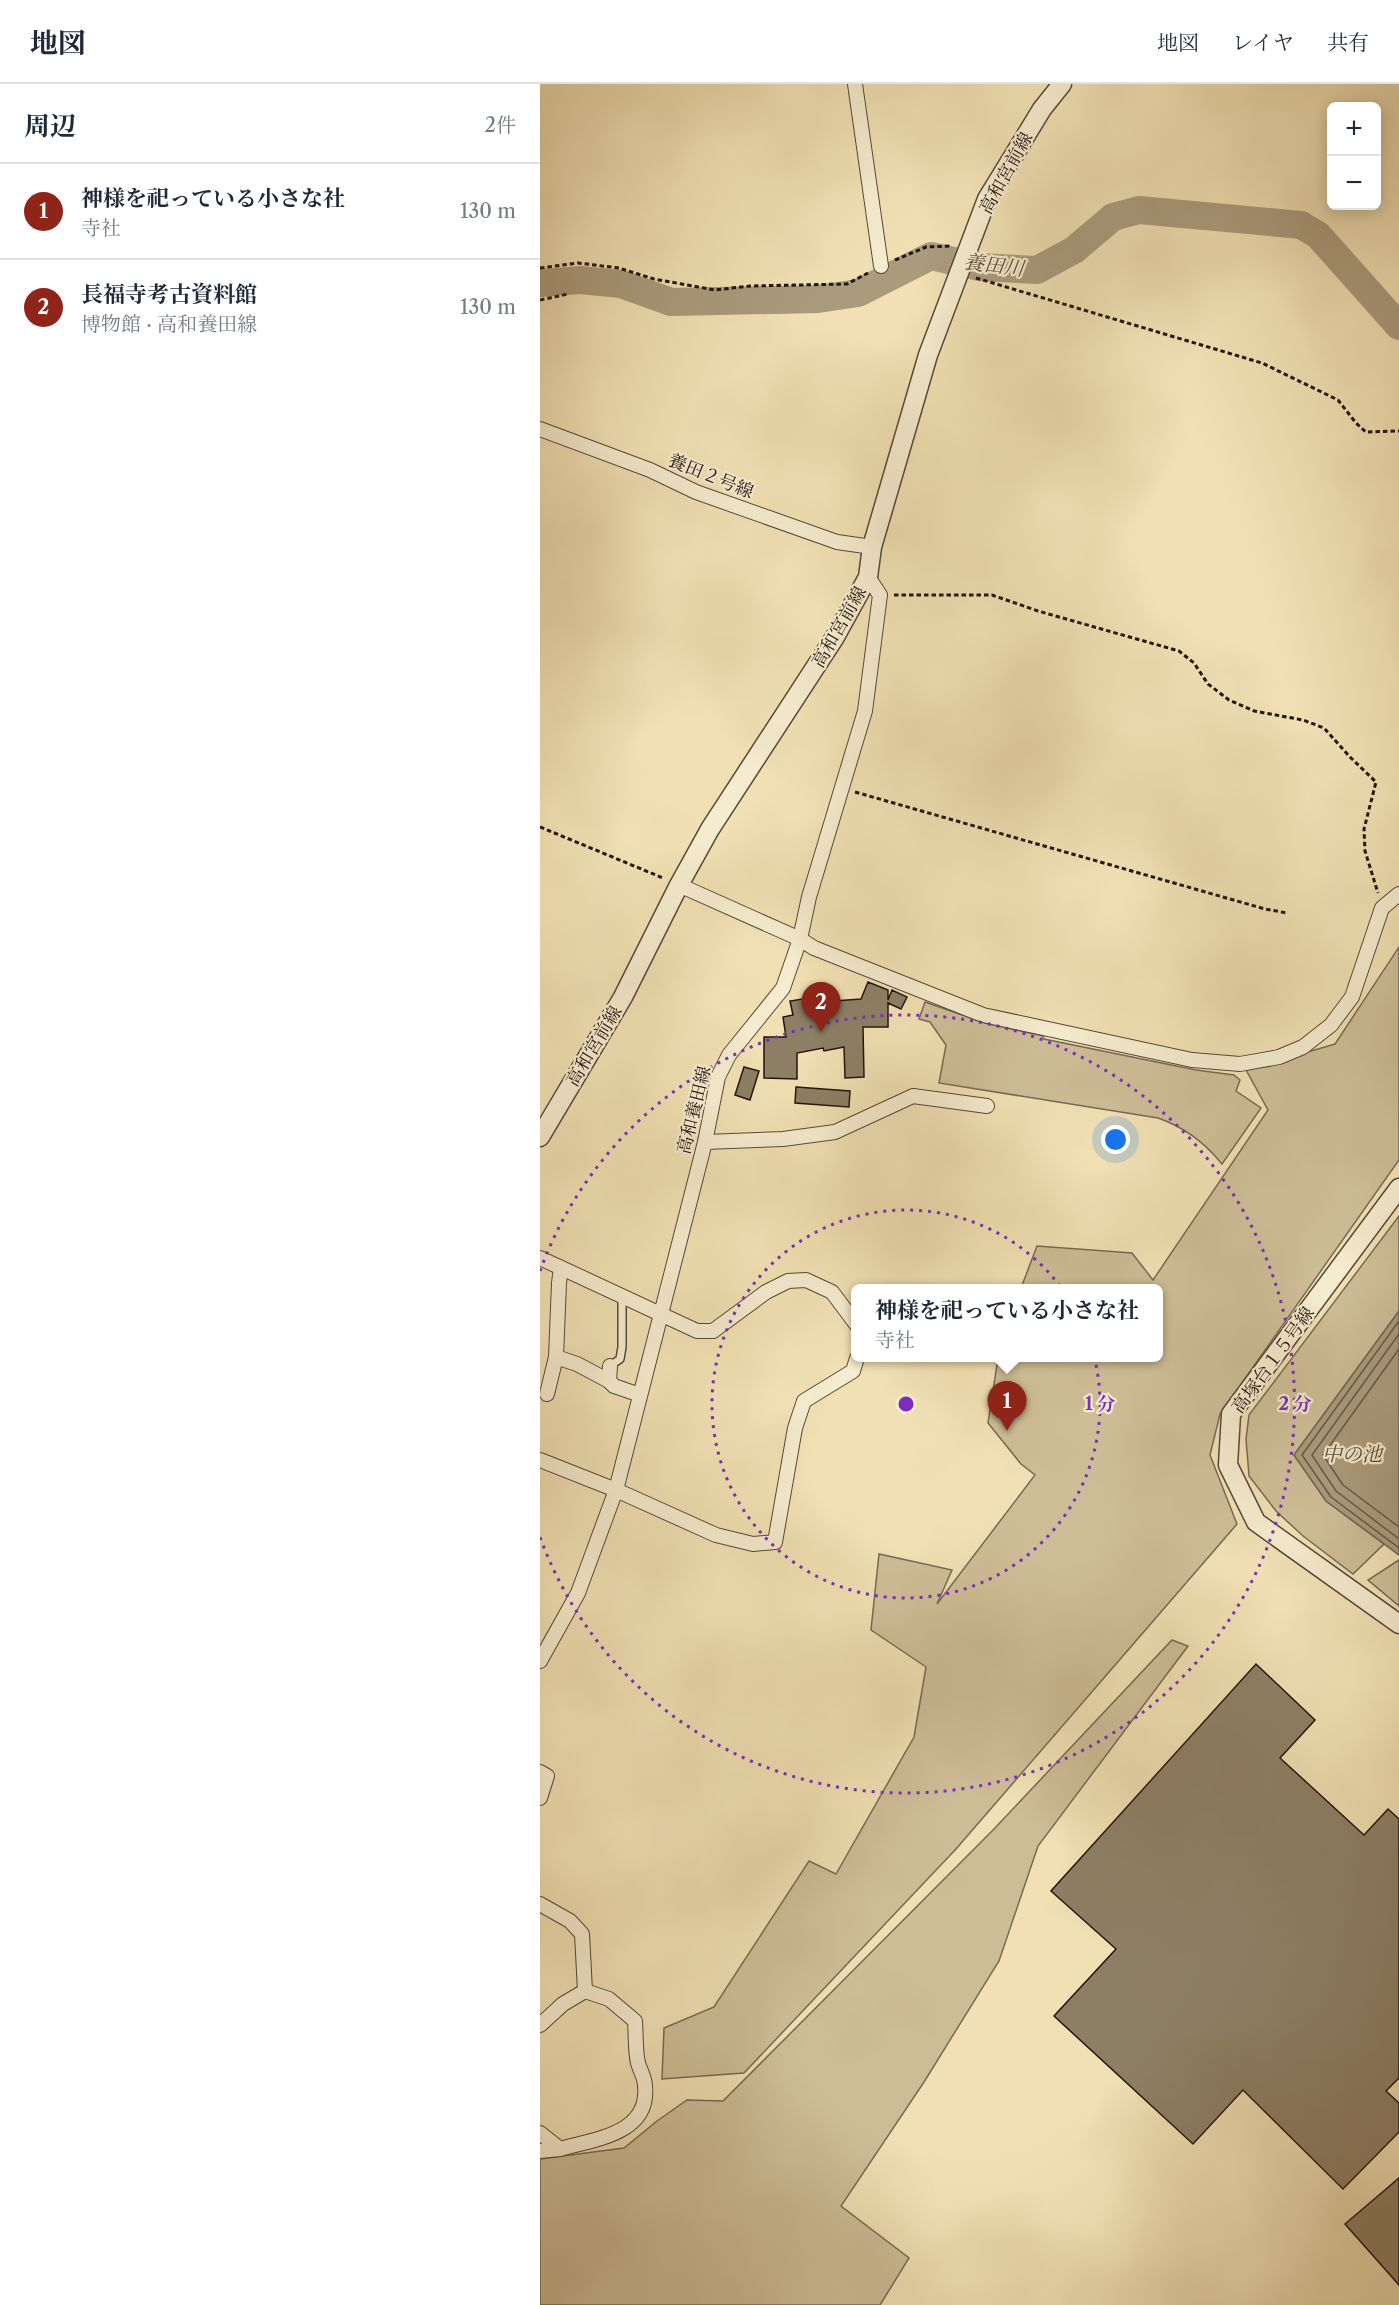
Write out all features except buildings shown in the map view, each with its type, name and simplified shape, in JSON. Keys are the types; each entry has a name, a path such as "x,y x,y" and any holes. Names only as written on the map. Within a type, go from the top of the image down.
{"street":[{"path":"855,84 881,266"},
{"name":"高和宮前線","path":"540,1137 623,997 710,829 835,637 868,577 872,547 928,355 987,199 1042,109 1062,84"},
{"name":"養田２号線","path":"540,429 650,470 696,492 837,542 872,547"},
{"path":"868,577 880,595"},
{"name":"高和養田線","path":"540,1661 578,1593 616,1490 705,1142 718,1077 729,1055 783,988 800,939 809,897 865,711 880,595"},
{"path":"679,885 800,939 814,948 983,1015 1192,1060 1240,1064 1279,1057 1303,1047 1331,1025 1352,997 1382,908 1399,894"},
{"path":"705,1142 783,1139 835,1132 913,1096 987,1106"},
{"name":"高塚台１５号線","path":"1399,1188 1231,1414 1228,1465 1256,1522 1399,1624"},
{"path":"540,1258 697,1331 714,1331 766,1292 789,1281 806,1280 832,1292 851,1318"},
{"path":"548,1394 556,1358 561,1268"},
{"path":"556,1358 577,1364 614,1386 640,1395"},
{"path":"540,1460 616,1490 716,1535 753,1544 775,1542 795,1428 804,1401 853,1371 856,1362"},
{"path":"609,1381 610,1366"},
{"path":"540,1772 547,1776 540,1798"},
{"path":"540,1904 570,1921 582,1934 585,1991"},
{"path":"540,2025 564,2004 585,1991"},
{"path":"540,2151 560,2149 614,2134 634,2122 641,2112 645,2086 637,2061 635,2021 609,1999 585,1991"},
{"path":"540,2133 560,2149"}],"lane":[{"path":"610,1366 620,1359 622,1295"}],"path":[{"path":"540,268 578,263 619,268 698,288 715,290 750,286 847,284 881,266 926,247 969,248"},
{"path":"960,274 1262,363 1338,400 1366,432 1399,431"},
{"path":"540,300 568,294"},
{"path":"880,595 992,595 1038,611 1179,651 1194,663 1208,684 1229,700 1254,711 1303,720 1324,728 1376,782 1364,829 1365,851 1382,908"},
{"path":"842,788 1265,909 1287,913"},
{"path":"540,826 679,885"}],"shaded area":[{"path":"1399,947 1399,1160 1220,1414 1210,1455 1237,1524 956,1849 744,2073 662,2079 664,2028 714,2007 809,1861 836,1874 914,1737 926,1667 871,1630 879,1554 952,1570 937,1604 1035,1475 1021,1464 988,1423 997,1362 1163,1362 1163,1284 1023,1284 1037,1246 1132,1253 1153,1280 1268,1110 1246,1070 1335,1044"},
{"path":"925,1002 985,1023 1043,1036 1044,1039 1196,1070 1234,1075 1240,1080 1236,1091 1261,1108 1222,1164 1193,1136 1158,1118 939,1083 946,1045 930,1022 919,1019"},
{"path":"1399,1216 1399,1311 1294,1455 1326,1501 1384,1544 1353,1574 1303,1536 1276,1511 1249,1476 1246,1439 1249,1415"},
{"path":"1399,1560 1399,1606 1368,1580"},
{"path":"1172,1640 1188,1646 1038,1846 999,1961 924,2082 841,2206 909,2258 880,2305 540,2305 540,2159 624,2148 687,2100 723,2101 994,1829"}],"water":[{"name":"中の池","path":"1399,1311 1399,1555 1326,1501 1294,1455"}],"waterway":[{"name":"養田川","path":"540,283 580,280 621,284 671,302 818,299 858,293 931,256 980,267 1037,270 1074,250 1113,217 1139,210 1301,225 1318,235 1399,326"}],"place":[{"name":"長福寺考古資料館","path":"821,1032"},
{"name":"神様を祀っている小さな社","path":"1007,1431"}]}
